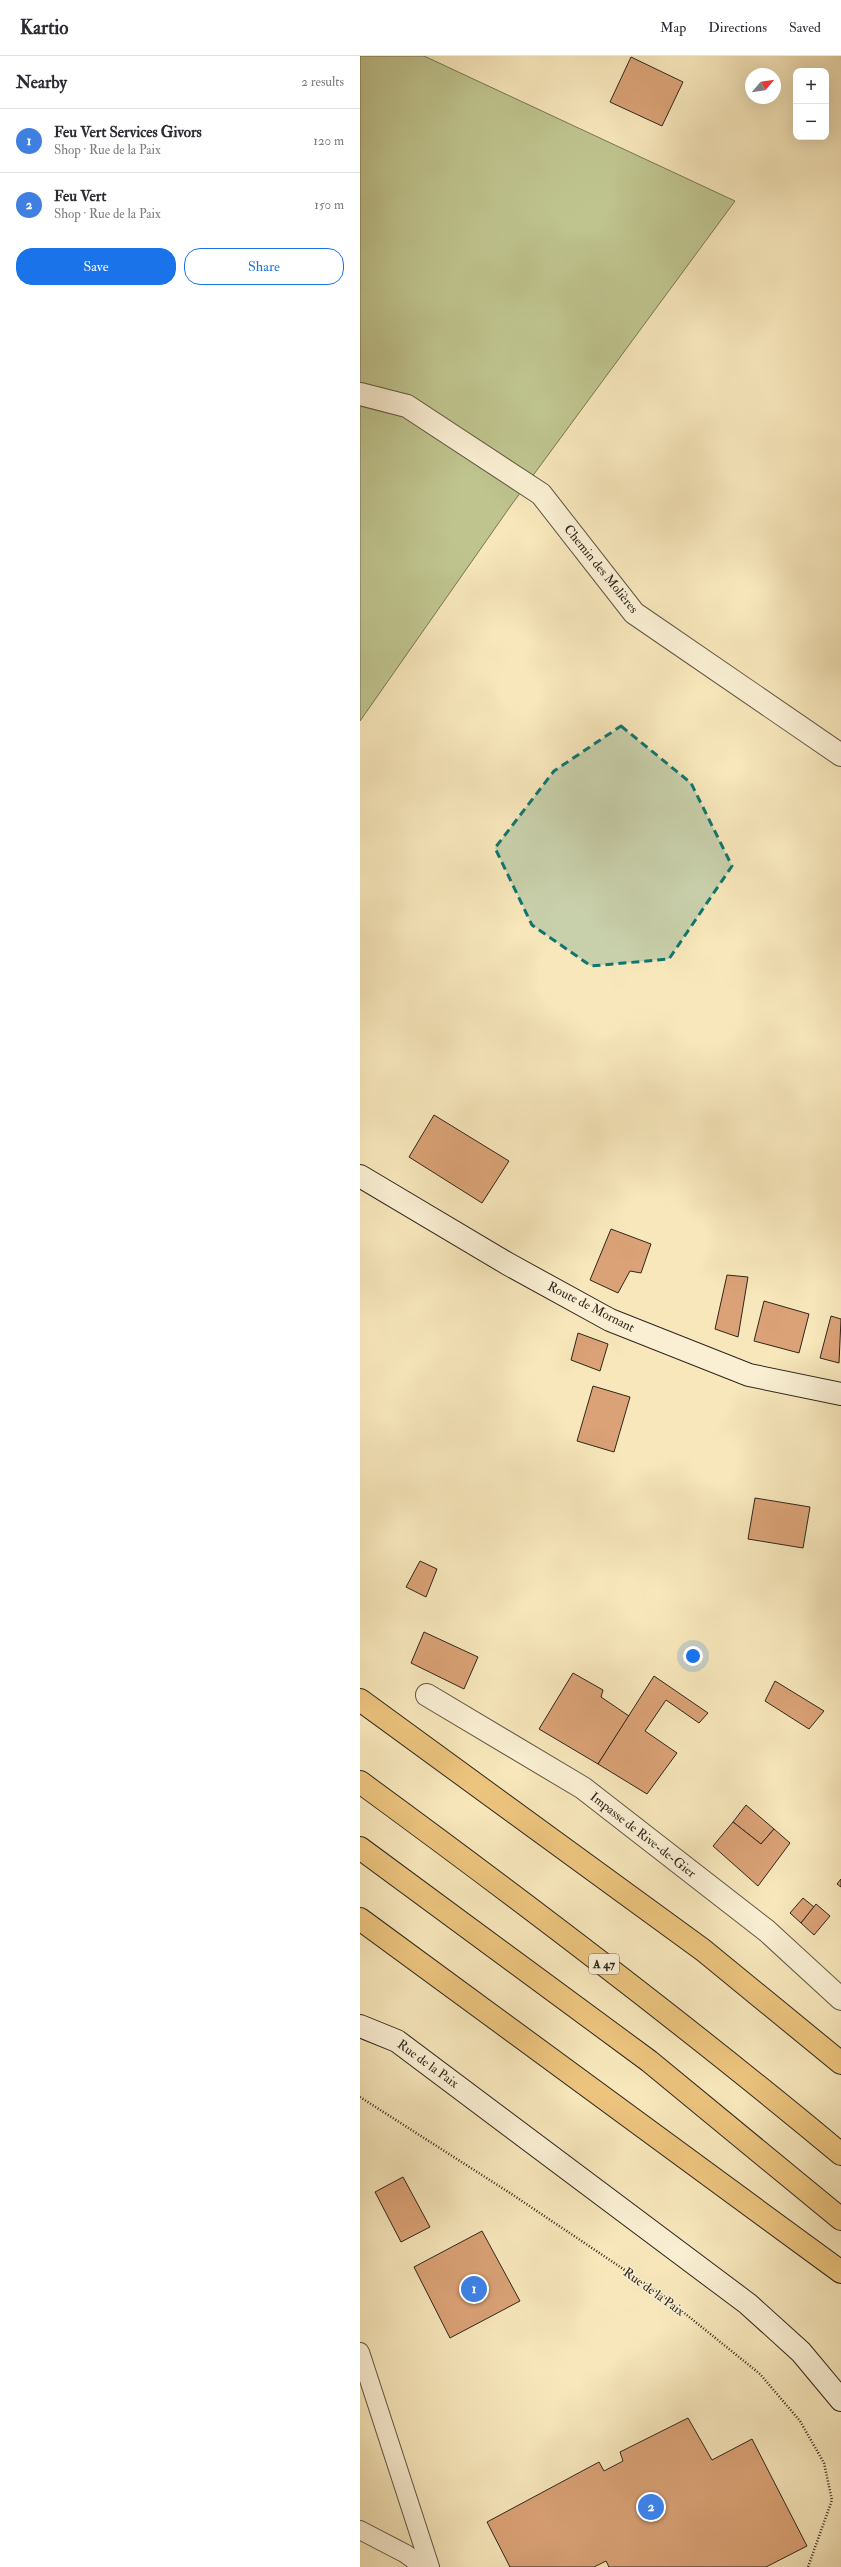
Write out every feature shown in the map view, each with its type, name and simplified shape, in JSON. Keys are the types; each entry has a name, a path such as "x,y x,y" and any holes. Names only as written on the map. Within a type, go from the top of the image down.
{"highway":[{"path":"360,1700 703,1950 841,2063"},
{"name":"A 47","path":"360,1782 527,1904 744,2073 841,2154"},
{"path":"360,1848 648,2061 841,2219"},
{"path":"360,1919 841,2272"}],"main road":[{"name":"Chemin des Molières","path":"360,394 407,406 541,494 634,613 841,755"},
{"name":"Route de Mornant","path":"360,1176 508,1264 610,1320 749,1375 841,1394"},
{"name":"Impasse de Rive-de-Gier","path":"427,1695 583,1788 766,1931 841,1999"},
{"name":"Rue de la Paix","path":"360,2026 397,2041 748,2304 801,2352 841,2400"}],"lane":[{"path":"360,2352 430,2567"},
{"path":"360,2530 406,2554 423,2567"}],"path":[{"name":"Rue de la Paix","path":"360,2097 510,2193 662,2295 760,2374 800,2420 824,2463 832,2500 808,2567"}],"highlighted area":[{"path":"621,726 691,783 732,866 669,959 591,966 532,925 495,848 554,771"}],"green space":[{"path":"360,56 424,56 735,201 512,504 360,721"}],"building":[{"path":"631,57 683,82 662,126 610,102"},
{"path":"434,1115 509,1161 482,1203 409,1157"},
{"path":"611,1229 651,1244 641,1273 630,1271 618,1293 590,1280"},
{"path":"727,1275 748,1277 738,1337 715,1329"},
{"path":"764,1301 809,1314 799,1353 754,1341"},
{"path":"831,1316 841,1319 839,1363 820,1358"},
{"path":"578,1333 608,1344 600,1371 571,1360"},
{"path":"593,1386 630,1397 614,1452 577,1441"},
{"path":"755,1498 810,1507 803,1548 748,1539"},
{"path":"420,1561 437,1569 426,1597 406,1587"},
{"path":"424,1632 478,1657 464,1689 411,1663"},
{"path":"573,1673 603,1690 601,1697 629,1716 598,1764 539,1729"},
{"path":"654,1676 708,1713 699,1723 666,1700 645,1731 677,1753 647,1794 598,1764"},
{"path":"775,1681 824,1711 809,1729 765,1701"},
{"path":"746,1805 774,1829 761,1844 733,1822"},
{"path":"733,1822 761,1844 774,1829 790,1843 758,1886 713,1846"},
{"path":"841,1879 841,1887 837,1884"},
{"path":"803,1898 814,1907 801,1923 790,1913"},
{"path":"816,1904 830,1916 814,1935 801,1923"},
{"path":"403,2177 430,2227 401,2242 375,2192"},
{"path":"482,2231 520,2301 450,2338 414,2267"},
{"path":"688,2418 712,2460 752,2439 807,2546 766,2567 609,2567 606,2561 594,2567 510,2567 487,2522 599,2462 604,2471 623,2461 620,2452"}],"place":[{"name":"Feu Vert Services Givors","path":"474,2289"},
{"name":"Feu Vert","path":"651,2507"}]}
